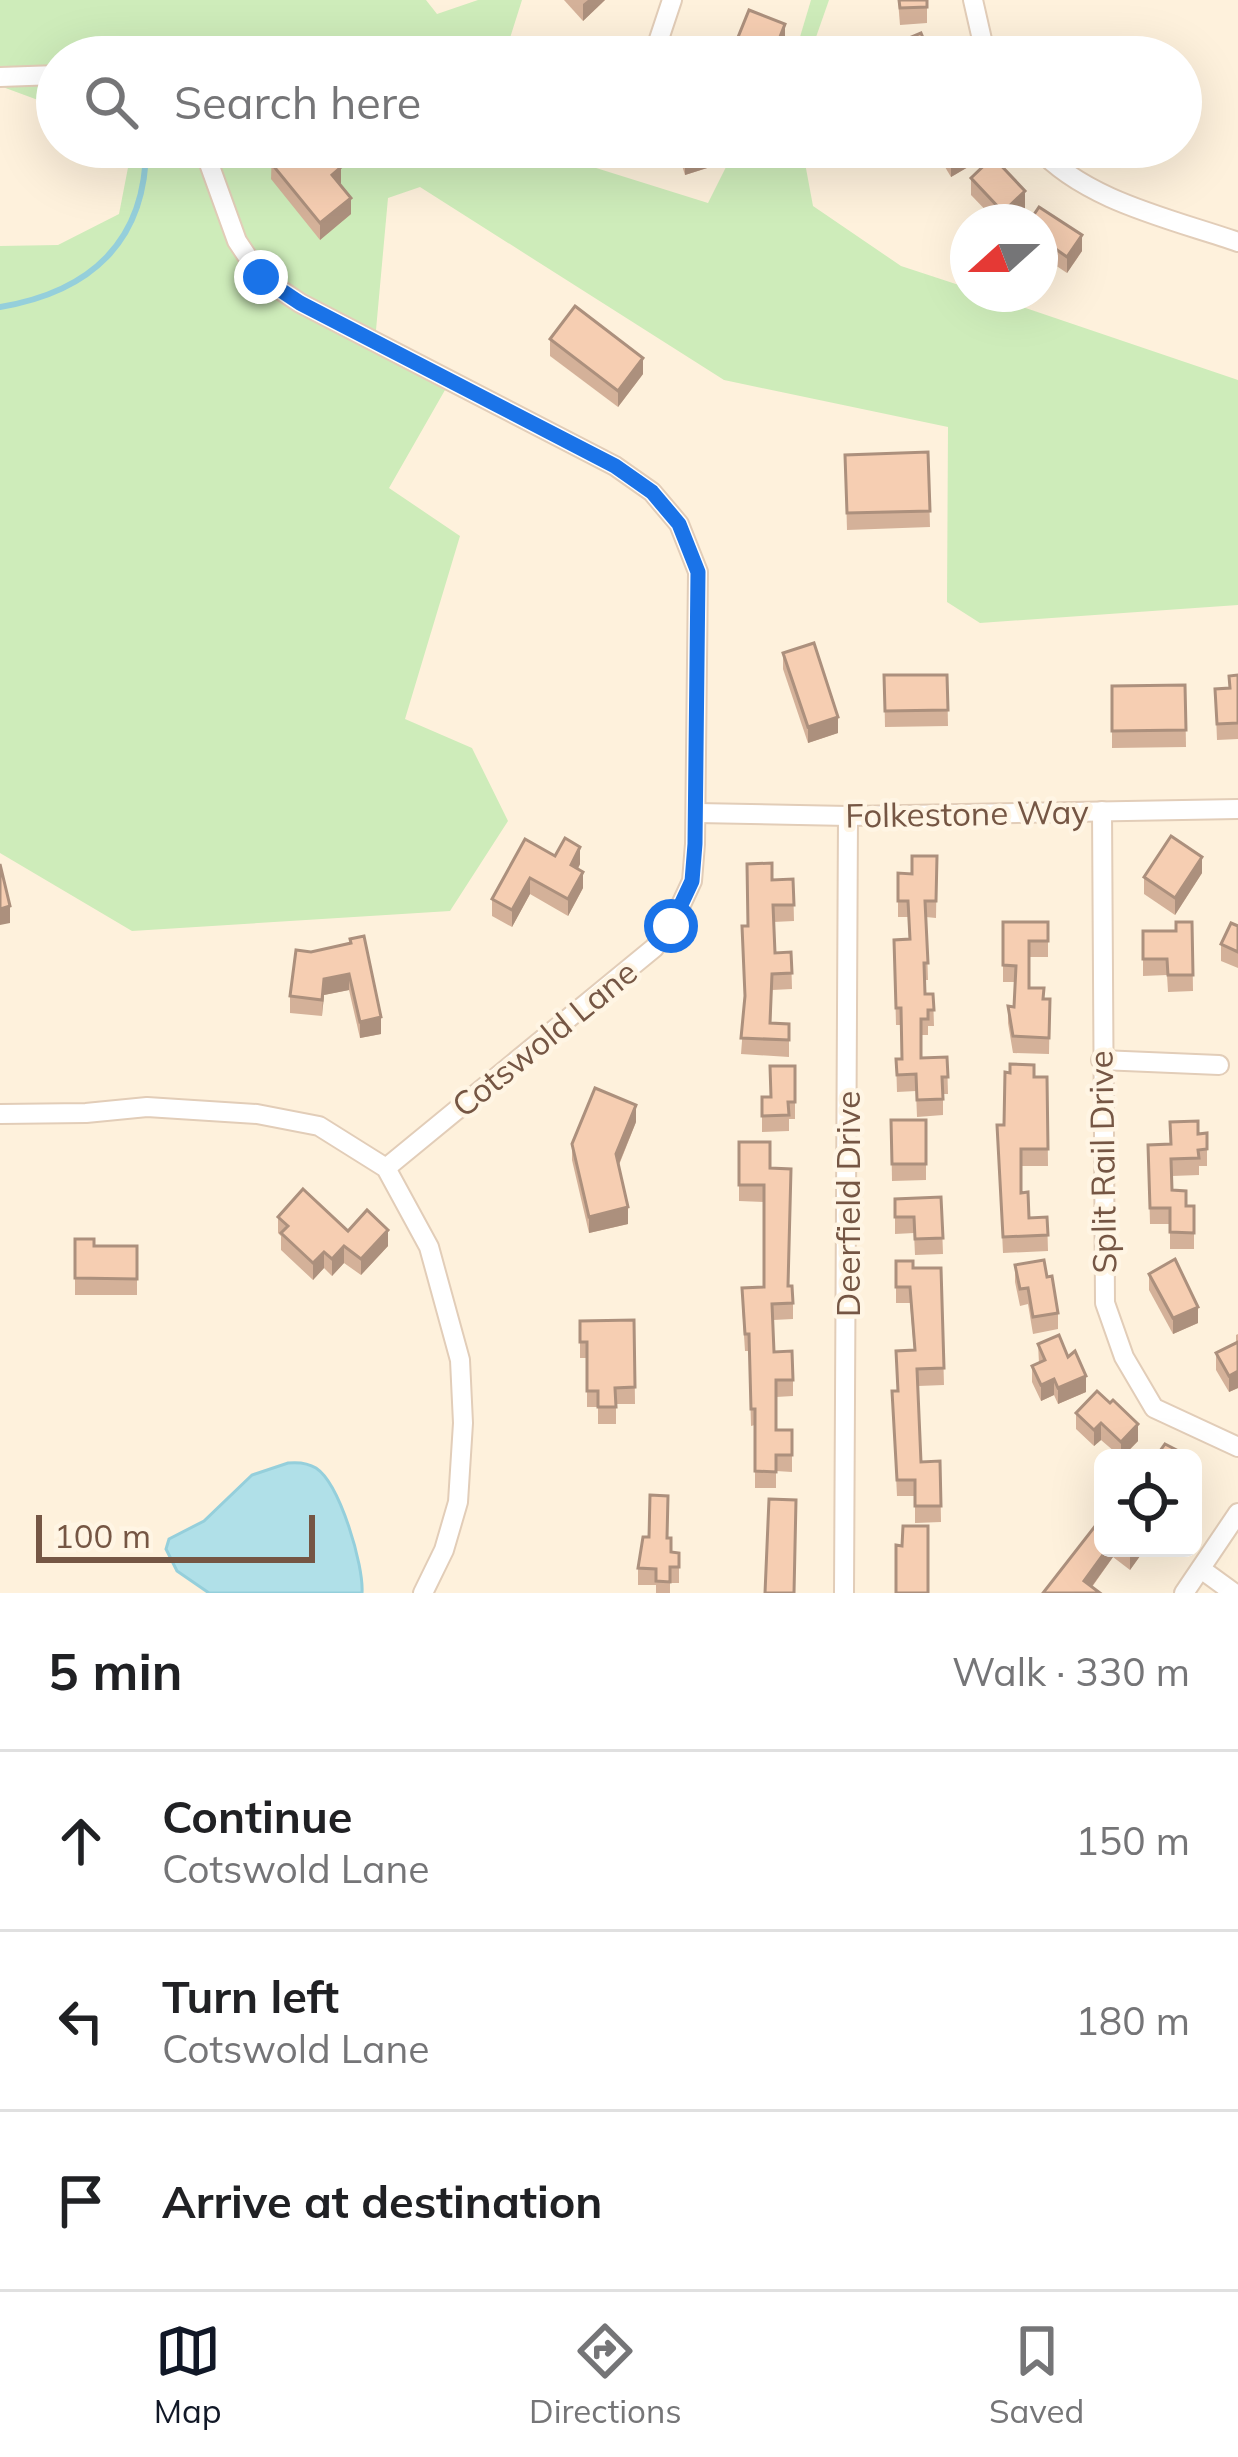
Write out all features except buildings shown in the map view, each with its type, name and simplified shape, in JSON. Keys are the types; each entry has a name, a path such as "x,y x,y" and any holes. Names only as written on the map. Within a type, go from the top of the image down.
{"street":[{"path":"660,36 672,0"},
{"path":"973,0 981,36"},
{"path":"0,77 36,76"},
{"name":"Cotswold Lane","path":"211,168 237,241 261,277 300,303 615,466 652,492 679,524 698,572 697,813 692,881 671,926 654,948 386,1168"},
{"path":"1063,168 1110,196 1238,242"},
{"name":"Folkestone Way","path":"697,813 848,816 1238,809"},
{"name":"Split Rail Drive","path":"1102,811 1105,1304 1124,1357 1154,1408 1238,1448"},
{"name":"Deerfield Drive","path":"844,1593 848,816"},
{"path":"1101,1060 1219,1065"},
{"path":"0,1114 86,1114 147,1107 257,1114 319,1126 386,1168 429,1247 460,1360 463,1423 458,1502 444,1550 422,1593"},
{"path":"1184,1593 1238,1513"},
{"path":"1201,1569 1234,1593"}],"green space":[{"path":"0,0 426,0 437,14 478,0 522,0 511,36 36,36 36,99 0,86"},
{"path":"811,0 829,0 816,36 800,36"},
{"path":"128,168 596,168 708,203 726,168 806,168 813,206 901,266 950,282 950,312 1037,312 1238,380 1238,605 980,623 947,602 948,427 724,380 420,187 388,198 374,352 445,390 389,488 460,536 405,719 472,748 508,821 450,911 132,931 0,853 0,246 58,245 119,214"}],"water":[{"path":"288,1463 316,1468 334,1490 355,1546 362,1593 209,1593 177,1571 166,1549 169,1539 204,1521 252,1475"}],"waterway":[{"path":"0,307 61,289 107,257 136,210 144,168"}],"route":[{"path":"261,277 300,303 615,466 652,492 679,524 698,572 697,813 692,881 671,926"}]}
